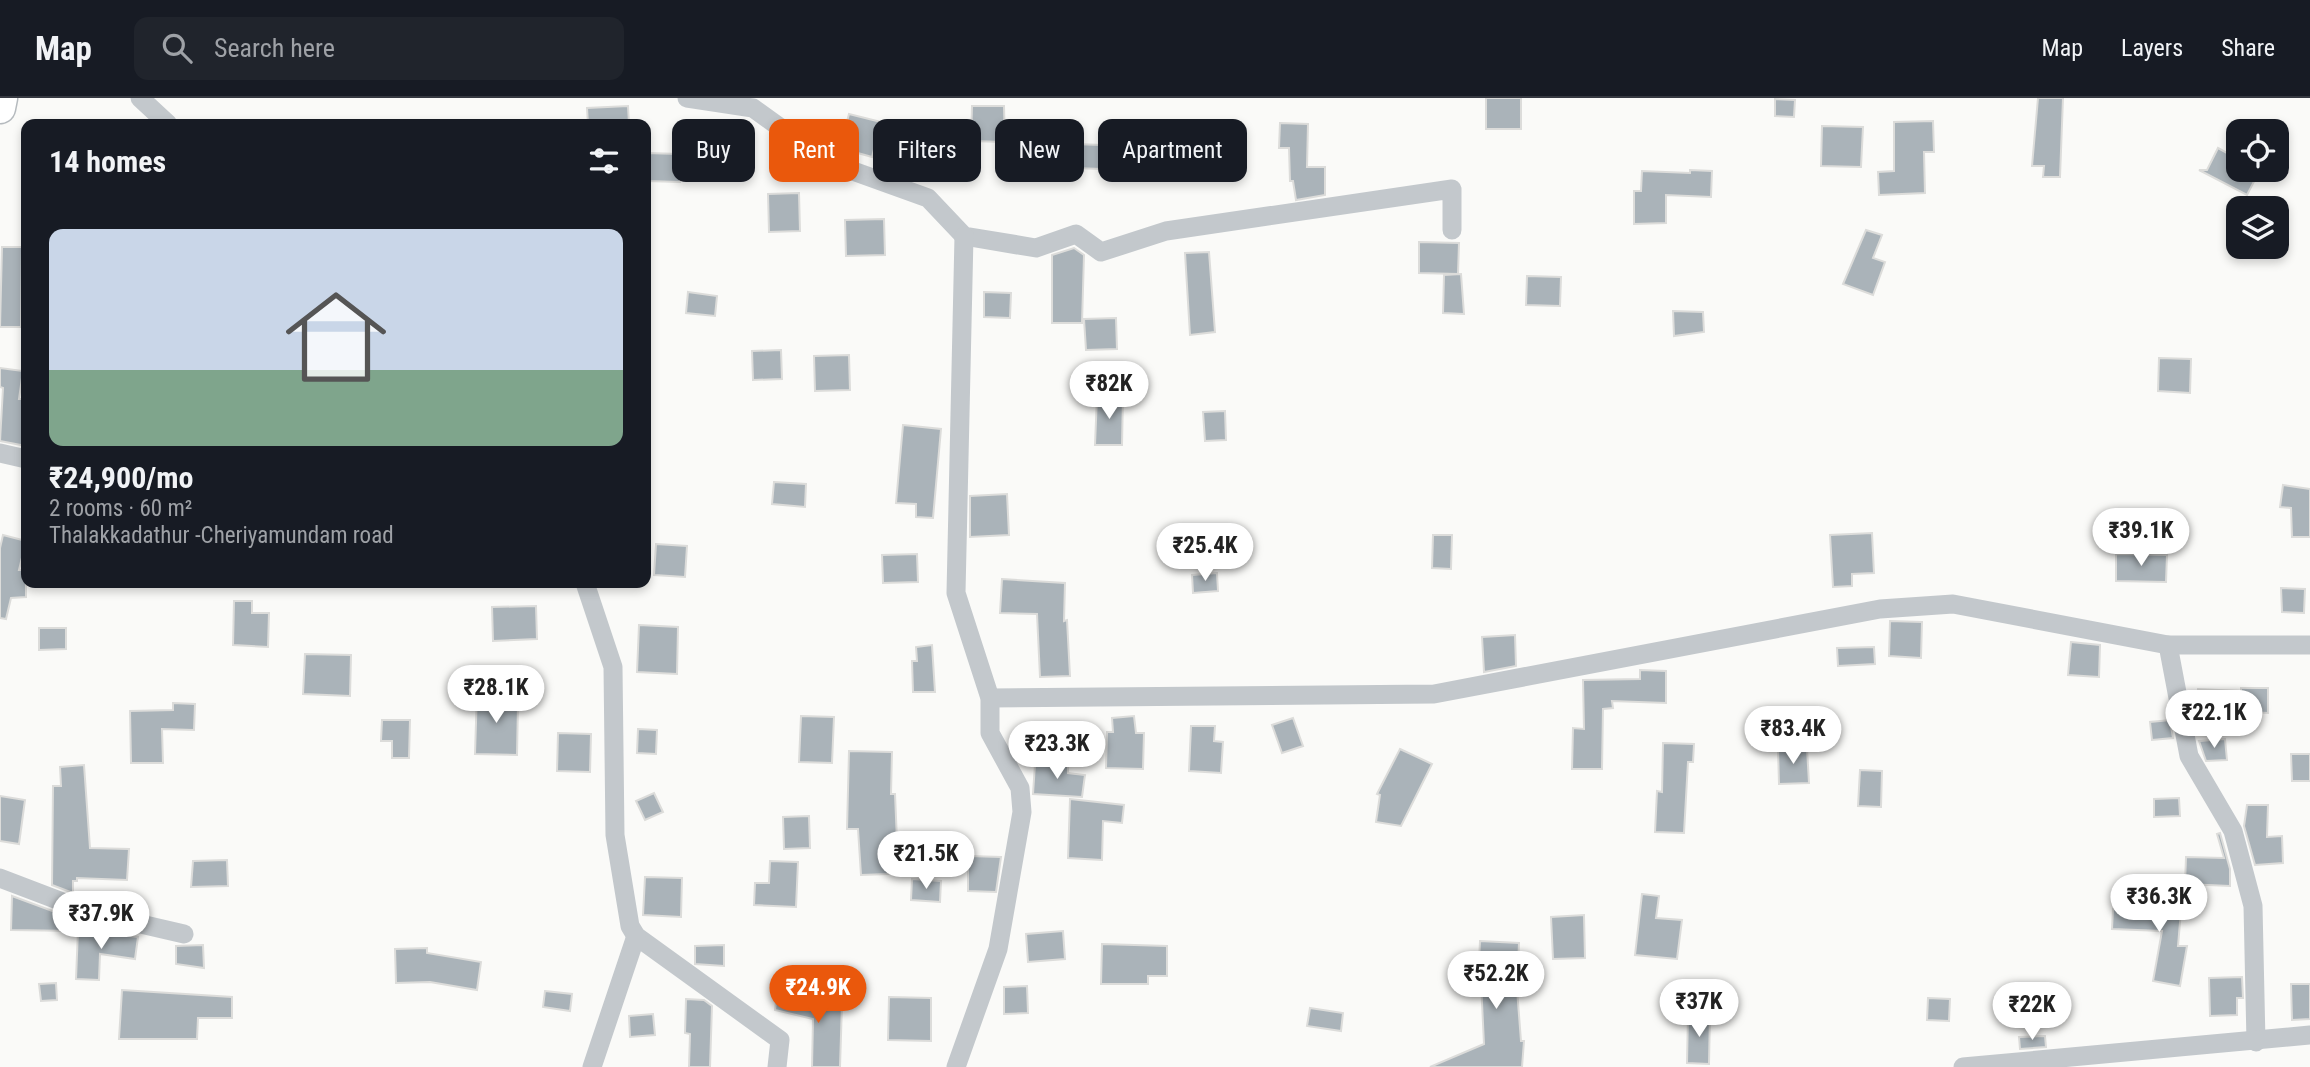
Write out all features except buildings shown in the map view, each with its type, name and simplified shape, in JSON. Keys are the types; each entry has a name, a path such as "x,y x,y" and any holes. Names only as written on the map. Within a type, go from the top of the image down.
{"main road":[{"path":"0,108 2,98"}],"street":[{"path":"140,98 163,119"},
{"path":"687,98 752,108 828,162 928,198 964,236 1036,248 1076,234 1101,252 1166,231 1452,190 1452,230"},
{"path":"956,1067 998,949 1022,812 1020,788 990,733 990,698 956,593 964,236"},
{"path":"0,453 21,458"},
{"path":"587,588 613,667 615,835 630,926 636,936 780,1040 777,1067"},
{"path":"990,698 1434,694 1880,610 1953,604 2168,645 2310,645"},
{"path":"2168,645 2189,756 2232,831 2253,906 2256,1042"},
{"path":"0,878 89,912 184,934"},
{"path":"592,1067 636,936"},
{"path":"1963,1067 2310,1035"}]}
